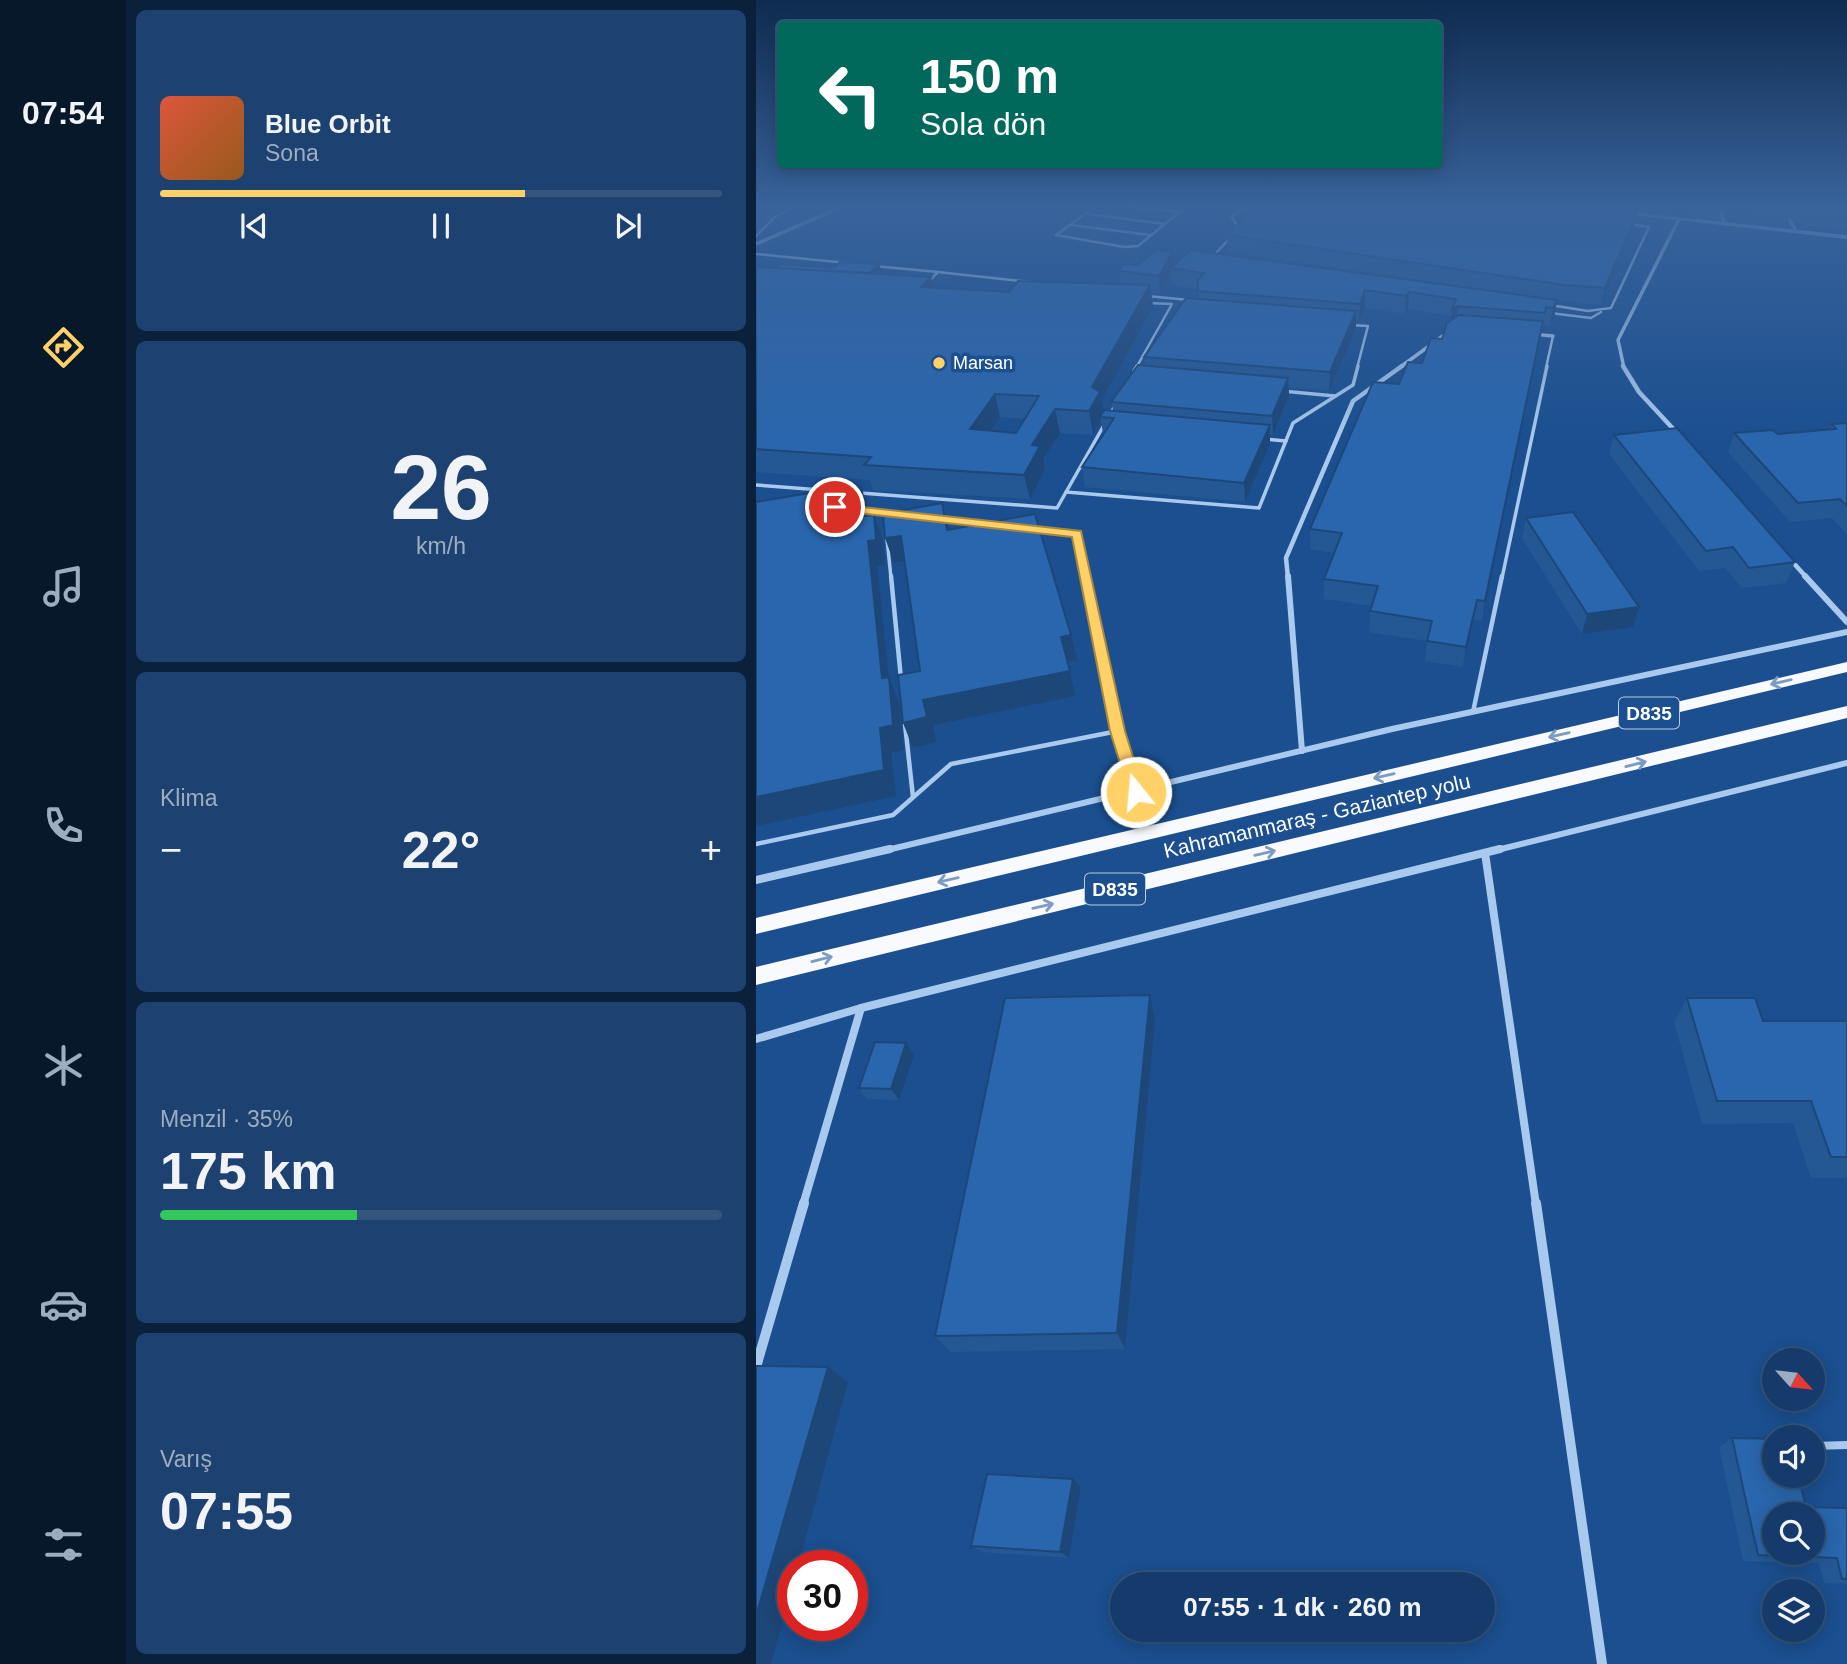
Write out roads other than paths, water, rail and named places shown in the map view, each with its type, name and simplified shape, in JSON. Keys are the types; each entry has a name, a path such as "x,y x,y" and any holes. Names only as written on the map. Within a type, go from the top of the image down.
{"highway":[{"name":"Kahramanmaraş - Gaziantep yolu","path":"756,926 1847,667"},
{"name":"Kahramanmaraş - Gaziantep yolu","path":"756,976 1847,712"}],"street":[{"path":"1647,283 1618,340 1624,374 1680,436"},
{"path":"1302,751 1286,558 1353,401 1456,328"},
{"path":"1525,333 1553,336"},
{"path":"847,508 898,514"},
{"path":"926,517 995,524"},
{"path":"1022,527 1077,534 1118,731 1136,792"},
{"path":"1782,550 1847,622"},
{"path":"756,880 1472,712 1847,632"},
{"path":"756,1039 862,1008 1847,763"},
{"path":"1485,853 1602,1664"},
{"path":"756,1367 862,1008"}],"lane":[{"path":"924,286 927,283"},
{"path":"1550,313 1591,318 1611,308 1624,283"},
{"path":"1143,295 1198,302"},
{"path":"1130,378 1172,304 1146,303"},
{"path":"1549,305 1601,312"},
{"path":"1169,310 1181,312"},
{"path":"1066,492 1259,508 1293,423 1353,385 1368,326 1341,324"},
{"path":"1472,712 1553,336"},
{"path":"1280,391 1335,396"},
{"path":"756,485 1057,508 1117,401"},
{"path":"1104,424 1117,425"},
{"path":"1260,439 1286,441"},
{"path":"884,512 902,689"},
{"path":"905,716 913,797"},
{"path":"756,844 892,815 951,764 1118,731"},
{"path":"1825,1446 1847,1445"}],"place":[{"name":"Marsan","path":"939,363"}]}
